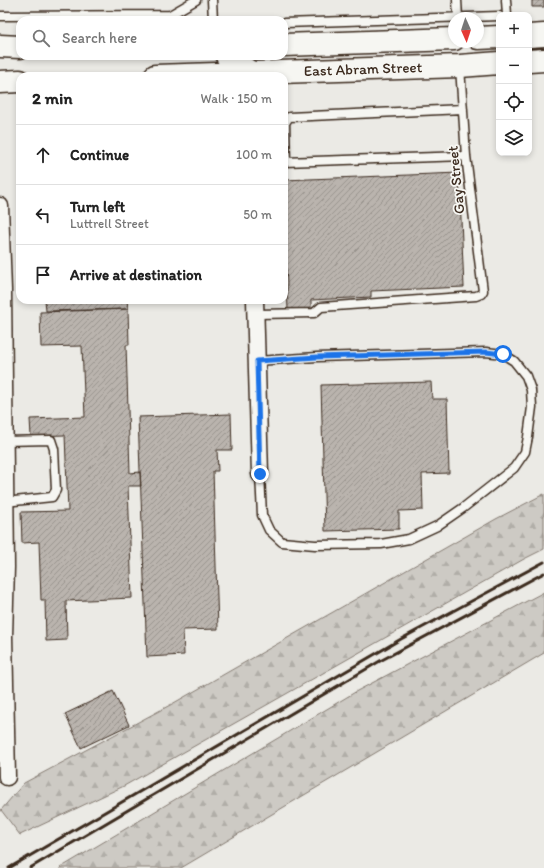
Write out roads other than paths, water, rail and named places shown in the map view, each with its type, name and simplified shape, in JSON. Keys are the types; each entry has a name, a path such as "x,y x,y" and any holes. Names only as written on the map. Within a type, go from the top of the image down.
{"main road":[{"path":"532,36 544,35"},
{"path":"484,38 496,37"},
{"name":"East Abram Street","path":"288,45 448,39"},
{"path":"0,46 16,47"},
{"path":"460,48 460,66"},
{"path":"232,60 247,72"},
{"path":"532,61 544,60"},
{"name":"East Abram Street","path":"288,73 496,63"},
{"path":"0,82 16,81"}],"street":[{"path":"0,206 4,441 2,486 5,502 2,636 3,727 7,777"},
{"path":"256,307 260,474"}],"lane":[{"path":"0,16 170,16 196,0"},
{"path":"212,0 213,16"},
{"path":"457,0 458,12"},
{"path":"506,0 507,12"},
{"path":"484,17 496,16"},
{"path":"288,23 448,18"},
{"name":"Gay Street","path":"256,307 314,313 321,307 476,296 481,294 483,291 466,156 460,66"},
{"path":"288,118 289,117 463,109"},
{"path":"288,162 466,156"},
{"path":"257,361 325,357 486,352 503,354 514,361 526,376 531,390 532,407 525,452 514,468 463,508 437,526 409,539 381,544 315,545 282,542 269,530 262,515 260,474"},
{"path":"4,441 51,440 54,449 56,490 52,497 5,502"}],"railway":[{"path":"9,868 401,639 544,562"},
{"path":"30,868 380,661 544,573"}]}
